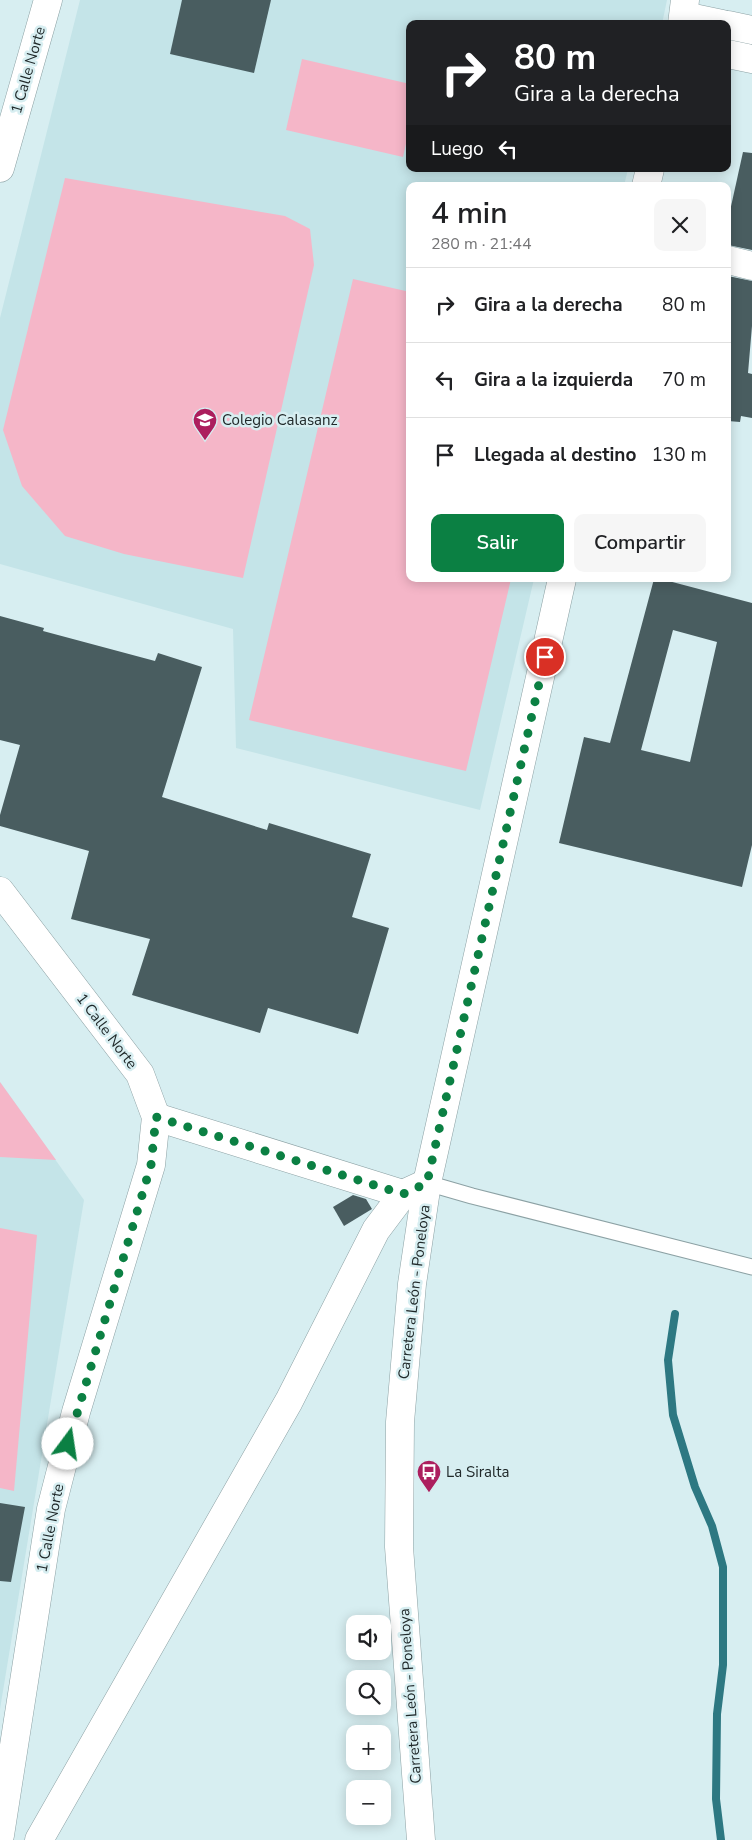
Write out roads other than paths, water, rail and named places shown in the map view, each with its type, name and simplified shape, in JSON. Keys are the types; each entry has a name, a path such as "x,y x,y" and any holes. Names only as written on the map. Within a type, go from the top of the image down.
{"street":[{"name":"1 Calle Norte","path":"0,168 48,0"},
{"path":"686,10 712,20"},
{"path":"731,26 752,30"},
{"path":"731,55 752,59"},
{"path":"731,261 752,266"},
{"name":"Carretera León - Poneloya","path":"421,1840 399,1547 400,1422 412,1284 415,1188 561,582"},
{"name":"1 Calle Norte","path":"0,891 140,1074 156,1117 151,1165 76,1412 51,1509 0,1835"},
{"path":"39,1840 290,1401 376,1230 415,1188 156,1117"}],"lane":[{"path":"415,1188 482,1199 752,1266"}],"waterway":[{"path":"675,1314 668,1360 673,1415 695,1487 712,1526 723,1567 723,1665 717,1714 716,1799 721,1840"}],"place":[{"name":"Colegio Calasanz","path":"205,441"},
{"name":"La Siralta","path":"429,1493"}]}
